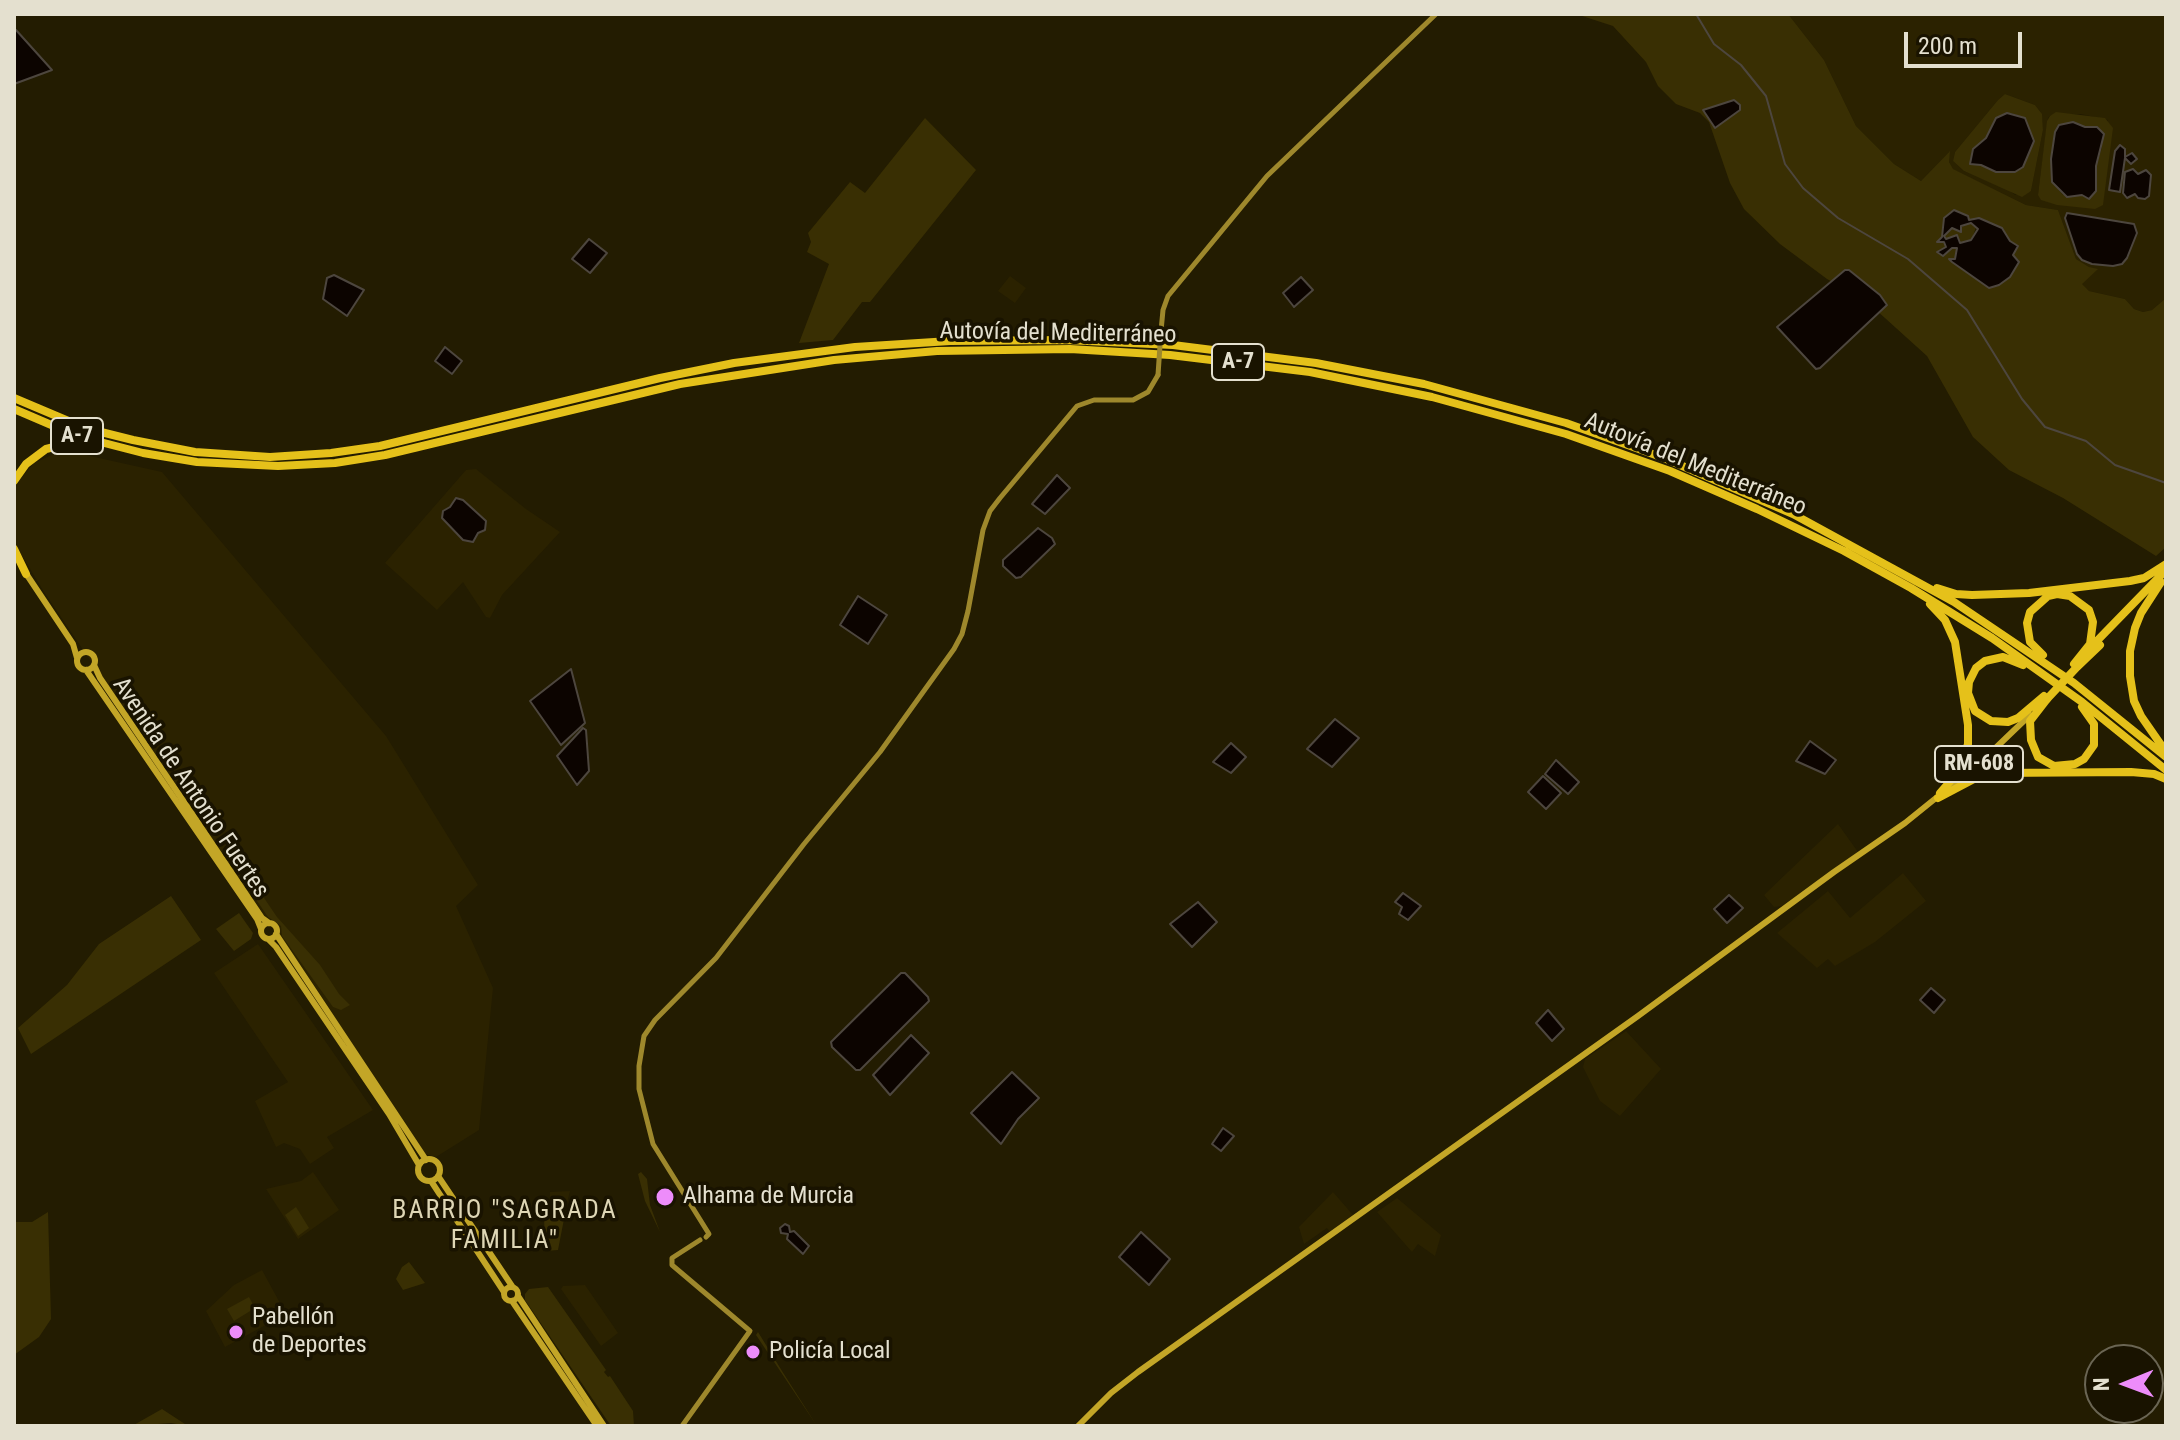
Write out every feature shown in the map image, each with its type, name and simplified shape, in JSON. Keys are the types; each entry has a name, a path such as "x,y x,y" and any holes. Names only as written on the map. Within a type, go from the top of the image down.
{"highway":[{"name":"Autovía del Mediterráneo","path":"14,398 85,428 218,460 380,446 660,378 734,363 817,352 994,339 1173,345 1277,357 1467,395 1566,423 1664,458 1751,495 1918,581 2042,661 2166,754"},
{"name":"Autovía del Mediterráneo","path":"14,409 40,422 105,445 163,457 306,465 385,455 621,397 802,364 937,351 1070,349 1170,355 1351,379 1462,404 1616,451 1713,489 1810,534 1911,588 1992,638 2082,702 2166,775"},
{"path":"14,481 26,464 46,449 70,443 105,445"},
{"path":"1810,534 1930,604 2032,670 2166,775"},
{"path":"14,549 26,574"},
{"path":"1918,581 1956,594 2029,593 2130,581 2144,578 2166,564"},
{"path":"2032,670 2003,657 1985,661 1976,668 1969,682 1971,703 1981,716 2000,723 2018,718 2045,697 2166,570"},
{"path":"2076,665 2163,579"},
{"path":"2163,579 2135,628 2130,651 2130,676 2134,701 2166,754"},
{"path":"2076,665 2090,644 2093,633 2089,610 2070,596 2048,596 2030,612 2027,623 2030,642 2061,671 2166,754"},
{"path":"1930,604 1945,620 1955,642 1968,734 1960,770 1938,797"},
{"path":"2045,697 2030,721 2031,740 2038,757 2054,766 2075,764 2084,759 2094,745 2094,724 2082,707"},
{"path":"1938,797 1974,779 1996,773 2131,772 2166,775"}],"main road":[{"path":"682,1426 750,1331 677,1271 671,1260 709,1234 654,1147 640,1097 639,1066 647,1030 716,958 880,752 954,649 968,611 983,530 990,511 1000,498 1077,406 1094,400 1133,400 1148,392 1158,375 1163,310 1168,296 1267,176 1436,14"},
{"path":"16,559 73,644 79,666 86,670 94,665 94,656 73,644"},
{"path":"77,658 84,652"},
{"name":"Avenida de Antonio Fuertes","path":"94,665 262,918 276,927 276,934 426,1160"},
{"name":"Avenida de Antonio Fuertes","path":"86,670 257,919 263,937 276,947 381,1102 419,1165"},
{"path":"1078,1426 1111,1393 1138,1372 1905,823 1938,797 2045,697"},
{"name":"Avenida de Antonio Fuertes","path":"261,929 269,923"},
{"path":"268,939 276,934"},
{"path":"515,1298 507,1299 431,1181 419,1176 419,1165 426,1160 433,1160 438,1165 438,1176 507,1282 517,1289 515,1298 597,1426"},
{"path":"431,1181 438,1176"},
{"path":"504,1292 512,1286"},
{"path":"515,1298 604,1426"}],"shaded area":[{"path":"1576,14 1788,14 1824,60 1856,126 1894,164 1921,181 1950,151 1949,162 1953,169 2026,205 2058,210 2076,259 2098,269 2082,284 2089,291 2125,299 2134,309 2143,312 2152,310 2166,298 2166,547 2156,556 2063,498 2009,470 1973,437 1927,356 1865,300 1827,279 1780,244 1744,209 1730,183 1709,122 1700,113 1676,104 1658,86 1646,62 1613,26","holes":["1952,210 1968,216 1968,220 1979,218 2004,230 2013,255 2019,260 1986,252 1972,239 1976,227 1971,223 1961,228"]},
{"path":"1788,14 2166,14 2166,298 2152,310 2143,312 2134,309 2125,299 2089,291 2081,284 2089,267 2076,259 2058,210 2026,205 1952,169 1949,152 1921,181 1894,164 1856,126 1824,60","holes":["2005,94 2035,105 2042,118 2043,130 2031,191 2015,195 1964,171 1953,161 1955,152","2081,114 2108,120 2056,203 2038,195 2050,116","2066,213 2134,224 2137,233 2127,258 2077,254"]},
{"path":"16,30 52,70 14,84 14,32"},
{"path":"2005,94 2035,105 2042,114 2043,130 2031,191 2022,197 1964,171 1953,161 1955,152","holes":["2011,113 2025,118 2034,141 2023,167 1996,172 1970,163 1972,151 1986,138 1996,118"]},
{"path":"1734,100 1740,105 1740,110 1715,128 1703,110"},
{"path":"2056,112 2105,118 2113,128 2103,205 2095,209 2057,205 2041,200 2038,195 2050,116","holes":["2073,122 2085,127 2097,127 2102,148 2096,166 2096,187 2089,199 2082,195 2063,195 2052,182 2051,159 2059,125"]},
{"path":"2007,113 2025,118 2034,141 2023,167 2015,172 1996,172 1970,164 1973,149 1986,138 1996,118"},
{"path":"925,118 976,170 870,302 862,302 833,340 799,343 829,264 807,252 811,242 808,233 850,182 865,193"},
{"path":"2073,122 2085,127 2097,127 2104,134 2096,166 2096,191 2089,199 2082,195 2067,197 2052,182 2055,132 2059,125"},
{"path":"2120,145 2125,149 2125,157 2132,153 2137,159 2131,164 2125,158 2120,192 2109,190 2115,151"},
{"path":"2133,169 2138,174 2146,170 2151,175 2149,196 2145,199 2135,194 2127,198 2123,193 2125,172"},
{"path":"1954,210 1968,216 1969,220 1979,218 2002,228 2010,241 2018,246 2013,255 2019,262 2010,277 1989,288 1949,259 1955,259 1957,248 1952,248 1943,256 1937,252 1946,247 1944,242 1937,242 1942,237 1944,218","holes":["1971,223 1978,229 1971,240 1960,243 1957,235 1946,239 1944,236 1952,228 1961,232 1961,226"]},
{"path":"2067,213 2134,224 2137,233 2122,264 2092,264 2082,260 2065,218"},
{"path":"589,239 607,253 590,273 572,259"},
{"path":"1845,270 1880,295 1887,305 1816,369 1777,327"},
{"path":"334,275 364,290 347,316 323,299 327,278"},
{"path":"1010,276 1026,288 1015,303 998,291"},
{"path":"1301,277 1313,290 1294,307 1283,293"},
{"path":"445,347 462,361 452,374 435,361"},
{"path":"63,450 162,472 386,736 478,885 456,906 493,988 479,1130 436,1157 425,1154 279,938 277,925 268,921 213,842 44,592 15,544 16,484 34,463"},
{"path":"476,469 560,532 502,595 490,618 486,617 463,582 437,610 385,563 466,470"},
{"path":"1057,475 1070,488 1045,514 1032,504"},
{"path":"456,498 463,500 486,521 485,530 478,533 473,542 463,540 442,518 443,511"},
{"path":"1038,528 1055,544 1021,577 1016,578 1003,566 1003,560"},
{"path":"858,596 887,615 868,644 840,625"},
{"path":"571,669 585,723 561,745 530,701"},
{"path":"1335,719 1359,738 1332,767 1307,749"},
{"path":"583,728 586,730 589,771 577,785 557,756"},
{"path":"1810,741 1836,760 1825,774 1796,761"},
{"path":"1231,743 1246,757 1231,773 1213,762"},
{"path":"1556,760 1579,782 1568,794 1545,774"},
{"path":"1543,776 1561,793 1546,809 1528,792"},
{"path":"1838,824 1858,852 1782,906 1774,907 1764,895"},
{"path":"247,873 277,917 320,965 350,1005 341,1010 333,1007 282,936 281,926 268,917 242,879"},
{"path":"1903,873 1926,901 1875,942 1835,966 1828,959 1817,968 1777,933 1828,891 1850,918"},
{"path":"1403,893 1421,906 1408,920 1399,914 1402,907 1395,902"},
{"path":"1729,895 1743,908 1727,923 1714,909"},
{"path":"171,896 201,940 31,1054 18,1028 67,985 99,944"},
{"path":"1198,902 1217,922 1192,947 1170,924"},
{"path":"239,913 253,933 251,939 234,951 216,929"},
{"path":"258,944 373,1110 327,1137 334,1148 310,1164 300,1149 284,1143 276,1147 255,1101 288,1082 214,973"},
{"path":"901,973 905,973 929,1001 860,1070 856,1070 832,1047 831,1042"},
{"path":"1931,988 1945,1000 1934,1013 1920,1000"},
{"path":"1548,1010 1564,1029 1552,1041 1536,1023"},
{"path":"1626,1031 1661,1069 1620,1116 1600,1101 1583,1067 1585,1059"},
{"path":"911,1035 929,1053 890,1095 873,1075"},
{"path":"1012,1072 1039,1098 1018,1119 1001,1144 971,1113"},
{"path":"1223,1128 1234,1136 1221,1151 1212,1144"},
{"path":"313,1172 339,1210 298,1239 266,1189 301,1181"},
{"path":"641,1172 647,1179 650,1205 660,1232 645,1201 638,1174"},
{"path":"570,1191 565,1211 550,1212 550,1192"},
{"path":"1333,1192 1353,1215 1330,1232 1327,1228 1304,1244 1299,1227"},
{"path":"1397,1198 1441,1235 1435,1256 1418,1244 1412,1252 1377,1212"},
{"path":"296,1207 309,1228 298,1236 285,1215"},
{"path":"48,1212 51,1319 39,1337 14,1355 14,1222 32,1222"},
{"path":"544,1214 565,1214 558,1250 545,1251"},
{"path":"785,1224 790,1232 794,1231 809,1246 803,1254 787,1239 788,1234 781,1233 780,1228"},
{"path":"1141,1232 1170,1259 1149,1285 1119,1257"},
{"path":"409,1262 425,1283 403,1290 396,1279 402,1267"},
{"path":"262,1270 286,1314 225,1347 206,1311 234,1285"},
{"path":"585,1285 618,1333 601,1346 561,1289 563,1286"},
{"path":"548,1287 633,1411 634,1426 611,1426 525,1300 529,1289"},
{"path":"249,1297 255,1308 234,1321 227,1309"},
{"path":"758,1332 782,1371 817,1426 756,1335"},
{"path":"162,1409 188,1426 171,1423 132,1426"}],"waterway":[{"path":"1696,14 1714,44 1741,65 1766,96 1785,164 1803,188 1838,218 1908,259 1967,310 2022,399 2045,427 2086,441 2115,465 2166,483"}],"place":[{"name":"Alhama de Murcia","path":"665,1197"},
{"name":"Pabellón de Deportes","path":"236,1332"},
{"name":"Policía Local","path":"753,1352"}],"district":[{"name":"BARRIO \"SAGRADA FAMILIA\"","path":"505,1226"}]}
